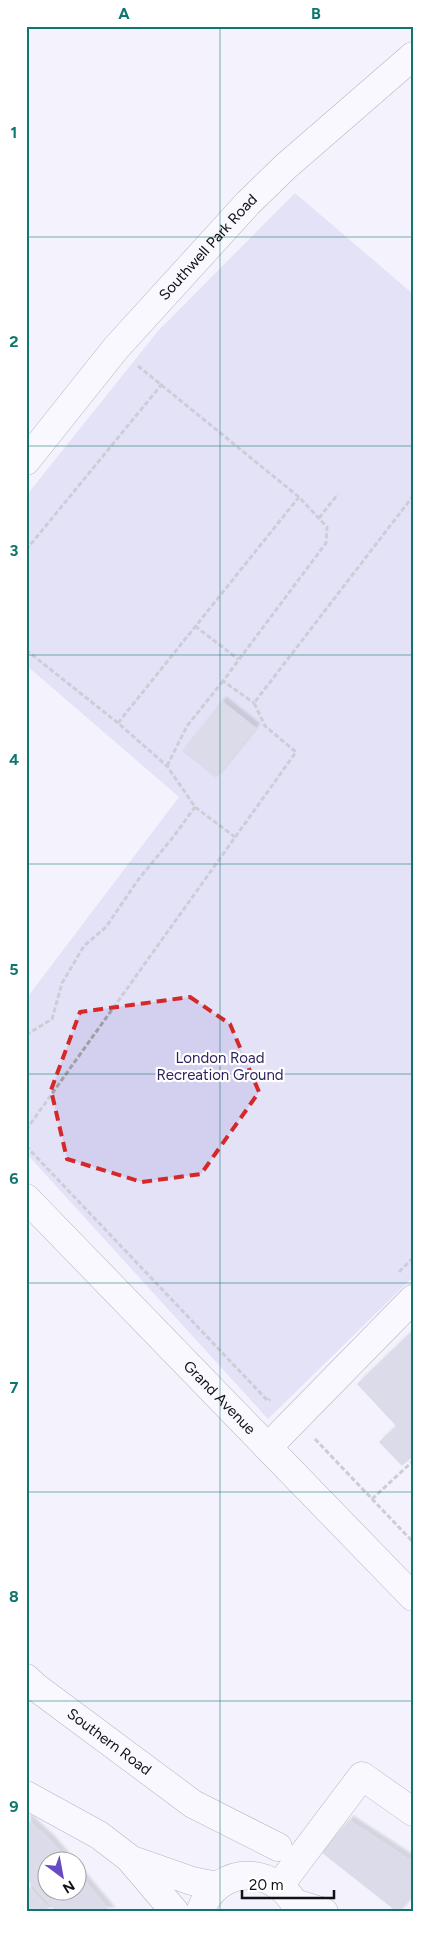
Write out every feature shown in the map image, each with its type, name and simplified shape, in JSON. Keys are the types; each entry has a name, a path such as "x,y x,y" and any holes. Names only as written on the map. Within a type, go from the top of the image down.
{"street":[{"name":"Southwell Park Road","path":"26,461 116,348 210,244 285,167 413,56"},
{"name":"Grand Avenue","path":"26,1198 413,1597"},
{"path":"268,1447 413,1299"},
{"name":"Southern Road","path":"26,1678 193,1804 278,1847"},
{"path":"291,1900 362,1776 413,1812"},
{"path":"26,1795 99,1835 129,1858 176,1912"},
{"path":"129,1858 192,1881 217,1886"},
{"path":"200,1912 204,1902 217,1886 230,1878 246,1875 264,1877 291,1900 324,1912"}],"path":[{"path":"116,348 299,498 327,527 326,543 188,726 167,766"},
{"path":"26,550 162,384"},
{"path":"319,518 338,494"},
{"path":"254,703 413,496"},
{"path":"118,722 299,498"},
{"path":"195,626 238,659"},
{"path":"26,650 118,722 167,766 195,807 235,837"},
{"path":"27,1128 296,752 265,726 254,703 223,680"},
{"path":"26,1035 52,1020 62,983 84,946 106,927 138,880 195,807"},
{"path":"26,1146 268,1401 294,1419 413,1542"},
{"path":"392,1278 413,1258"},
{"path":"268,1401 275,1394"},
{"path":"372,1499 413,1461"}],"highlighted area":[{"path":"190,997 230,1024 259,1092 201,1174 142,1182 67,1159 51,1090 80,1012"}],"green space":[{"name":"London Road Recreation Ground","path":"295,193 413,294 413,1277 268,1419 26,1153 26,999 179,797 26,665 26,496 158,331"}],"building":[{"path":"222,701 256,728 216,778 182,751"},
{"path":"413,1330 413,1456 402,1466 379,1442 396,1426 357,1384"},
{"path":"26,1818 58,1850 38,1850 38,1891 26,1878"},
{"path":"349,1820 413,1862 413,1896 399,1912 321,1852"},
{"path":"26,1884 38,1897 38,1900 41,1900 52,1912 26,1912"},
{"path":"88,1885 111,1912 57,1912 46,1900 88,1900"}]}
